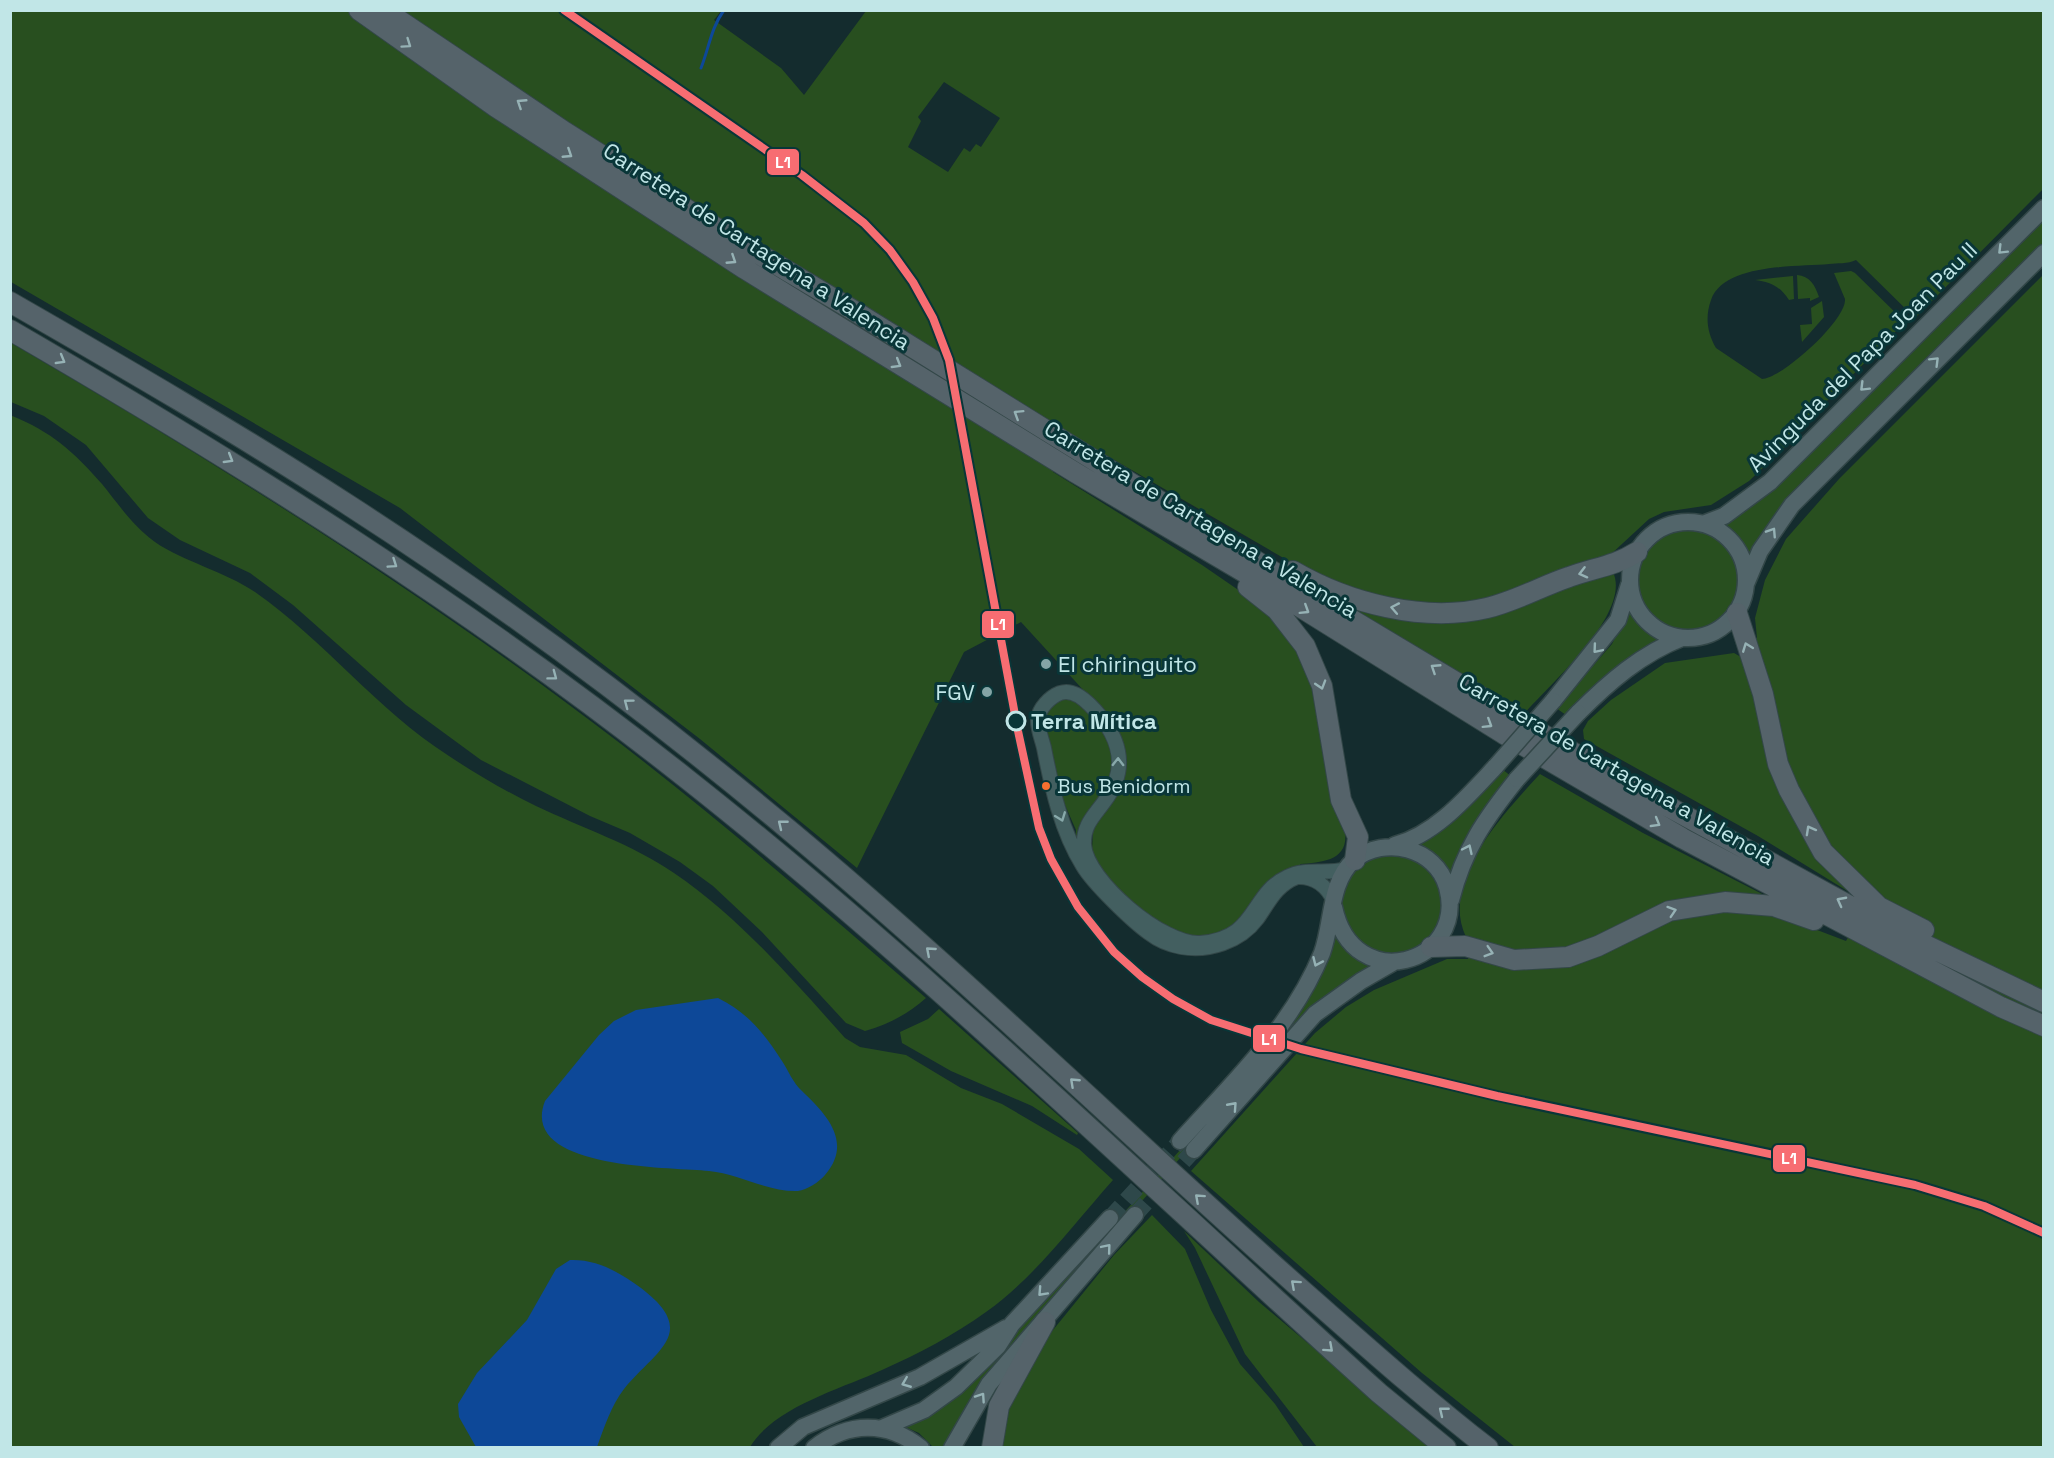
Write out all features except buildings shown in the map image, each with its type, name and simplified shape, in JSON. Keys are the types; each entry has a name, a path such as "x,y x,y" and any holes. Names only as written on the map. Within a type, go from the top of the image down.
{"highway":[{"name":"Carretera de Cartagena a Valencia","path":"359,10 516,120 745,268 931,385 1249,575 1504,734 1682,838 2001,1007 2043,1026"},
{"name":"Carretera de Cartagena a Valencia","path":"384,10 565,132 732,238 927,356 1314,597 1693,822 1892,929 2043,1002"},
{"path":"10,302 202,413 351,506 499,607 688,749 789,830 946,965 1243,1237 1396,1373 1488,1448"},
{"path":"10,330 230,459 378,554 505,640 687,779 905,962 1336,1355 1446,1448"},
{"path":"1096,461 1125,474 1298,574 1358,598 1407,610 1450,611 1486,608 1570,576 1619,563 1637,552"},
{"path":"1076,473 1252,589 1277,610 1305,646 1322,686 1341,800 1358,837 1350,864"},
{"path":"1737,613 1763,694 1778,764 1789,790 1823,852 1879,907 2043,992"},
{"path":"1431,947 1465,946 1514,960 1568,957 1680,908 1725,902 1756,903 1791,910 1924,974 2001,1007"},
{"path":"992,1448 999,1406 1045,1322"}],"main road":[{"name":"Avinguda del Papa Joan Pau II","path":"1637,552 1649,537 1665,527 1684,522 1703,524 1724,516 1770,482 2043,208"},
{"path":"1637,552 1618,621 1497,766 1452,811 1420,836 1371,850 1350,864 1340,879 1323,951 1306,987 1289,1015 1187,1145 1276,1058 1315,1014 1361,981 1394,962 1412,958 1431,947 1448,920 1457,874 1469,845 1483,822 1517,779 1578,713 1631,665 1663,645 1682,638 1713,633 1737,613 1760,551 1792,505 2043,253"},
{"path":"1703,524 1718,530 1735,547 1745,568 1746,584"},
{"path":"1630,578 1632,596 1639,612 1651,625 1665,634 1682,638"},
{"path":"1389,846 1407,848 1424,856 1438,869 1446,885 1450,904"},
{"path":"1334,904 1338,924 1347,940 1360,952 1377,960 1394,962"},
{"path":"952,1448 989,1384 1045,1322 1135,1215"},
{"path":"882,1428 924,1410 956,1388 998,1346 1012,1324 1110,1218"},
{"path":"778,1448 803,1427 939,1368 1012,1324"},
{"path":"814,1448 829,1436 855,1427 882,1428 907,1436 921,1448"}],"street":[{"path":"1334,904 1325,886 1303,877 1290,880 1276,890 1248,930 1219,945 1181,947 1149,933 1090,876 1073,846 1053,793 1039,726 1038,718 1044,705 1057,694 1066,692 1083,698 1104,719 1117,741 1119,765 1114,788 1091,817 1085,837 1086,852 1098,874 1134,912 1160,933 1192,943 1219,940 1246,923 1268,891 1287,877 1350,864"}],"green space":[{"path":"11,11 721,11 714,20 781,68 804,95 866,11 2043,11 2043,189 1915,318 1856,260 1762,269 1730,279 1718,288 1711,300 1708,312 1709,330 1713,342 1716,348 1762,379 1771,376 1797,359 1825,334 1836,320 1845,299 1834,273 1851,271 1855,273 1905,322 1807,421 1809,424 1749,481 1711,505 1664,512 1649,519 1609,556 1529,587 1465,605 1382,601 1306,571 1073,436 1053,472 1202,565 1250,598 1279,623 1291,638 1315,683 1345,831 1343,849 1325,861 1300,864 1301,868 1235,926 1219,934 1190,937 1152,923 1097,869 1092,850 1093,832 1124,748 1118,728 1021,622 964,652 857,868 700,739 400,508 11,282","holes":["944,82 1000,118 981,147 976,144 970,152 964,148 948,172 908,147 921,121 918,117"]},
{"path":"2043,219 2043,244 1787,500 1749,560 1739,540 1720,525"},
{"path":"1797,275 1811,282 1819,297 1810,301 1810,298 1798,299"},
{"path":"2043,275 2043,1447 1515,1447 1422,1373 1191,1171 1315,1033 1346,1007 1374,990 1447,959 1468,959 1469,954 1515,966 1684,916 1713,911 1748,911 1783,917 1846,941 1867,900 1835,856 1788,776 1753,639 1757,638 1755,618 1765,580 1786,539 1839,479"},
{"path":"1793,276 1794,299 1789,300 1782,291 1774,286 1755,280"},
{"path":"1822,301 1824,317 1802,342 1800,325 1812,324 1811,308"},
{"path":"11,343 245,484 399,584 474,636 621,744 699,806 926,998 898,1018 865,1031 846,1023 762,932 713,886 680,862 630,833 590,816 481,760 406,705 293,605 250,573 180,540 148,518 86,445 44,416 11,402"},
{"path":"10,415 38,428 71,452 147,536 166,549 255,592 304,631 398,718 449,756 525,801 641,853 674,873 743,929 845,1038 860,1047 906,1055 961,1088 1002,1104 1079,1149 1113,1180 1037,1267 986,1312 949,1336 909,1357 792,1410 761,1433 750,1447 11,1447"},
{"path":"1689,530 1708,534 1725,545 1736,562 1740,581 1736,600 1725,617 1708,628 1689,632 1670,628 1653,617 1642,600 1638,581 1642,562 1653,545 1670,534"},
{"path":"1613,572 1616,589 1611,607 1600,627 1586,647 1525,713 1358,611 1362,607 1405,617"},
{"path":"1630,608 1638,621 1661,639 1566,715 1556,708 1612,644"},
{"path":"1734,653 1741,657 1749,674 1760,715 1851,889 1849,892 1758,836 1584,739 1583,730 1588,721 1611,700 1665,663"},
{"path":"1057,699 1075,699 1104,727 1113,759 1109,781 1085,817 1080,845 1075,843 1076,830 1061,796 1044,725 1045,710"},
{"path":"1502,769 1512,777 1449,878 1416,845"},
{"path":"1540,774 1643,833 1768,897 1733,898 1592,944 1520,956 1466,937 1460,915 1461,893 1468,871 1494,828"},
{"path":"1391,855 1410,859 1426,870 1437,886 1441,905 1437,924 1426,940 1410,951 1391,955 1372,951 1356,940 1345,924 1341,905 1345,886 1356,870 1372,859"},
{"path":"1335,936 1353,956 1377,967 1300,1023 1015,1344 946,1447 933,1447 919,1433 905,1427 979,1374 1198,1130 1325,963"},
{"path":"939,1009 1078,1133 1077,1135 1032,1106 951,1071 902,1043 900,1032 928,1019"},
{"path":"1152,1215 1185,1249 1211,1310 1240,1364 1275,1404 1304,1447 999,1448 1007,1401 1040,1346 1114,1255"},
{"path":"1184,1231 1259,1302 1431,1447 1317,1447 1245,1354 1195,1248"}],"water":[{"path":"718,998 738,1010 761,1032 796,1084 828,1119 837,1140 837,1151 833,1163 820,1180 798,1191 787,1191 709,1171 633,1165 603,1160 575,1152 554,1140 543,1124 545,1101 599,1035 614,1021 636,1010"},
{"path":"570,1260 599,1264 641,1288 659,1304 668,1317 670,1329 667,1341 619,1396 597,1447 476,1447 459,1417 458,1404 477,1373 527,1320 556,1269"}],"waterway":[{"path":"701,68 713,31 724,10"}],"tunnel":[{"path":"1110,1218 1180,1141"},
{"path":"1135,1215 1194,1150"}],"transit line":[{"name":"L1","path":"564,10 802,175 864,223 890,250 913,282 933,318 949,360 1018,731 1039,828 1051,859 1078,907 1114,952 1142,977 1173,999 1211,1020 1301,1049 1497,1096 1915,1185 1984,1206 2044,1233"}],"place":[{"name":"El chiringuito","path":"1046,664"},
{"name":"FGV","path":"987,692"},
{"name":"Terra Mítica","path":"1016,721"},
{"name":"Bus Benidorm","path":"1046,786"}]}
